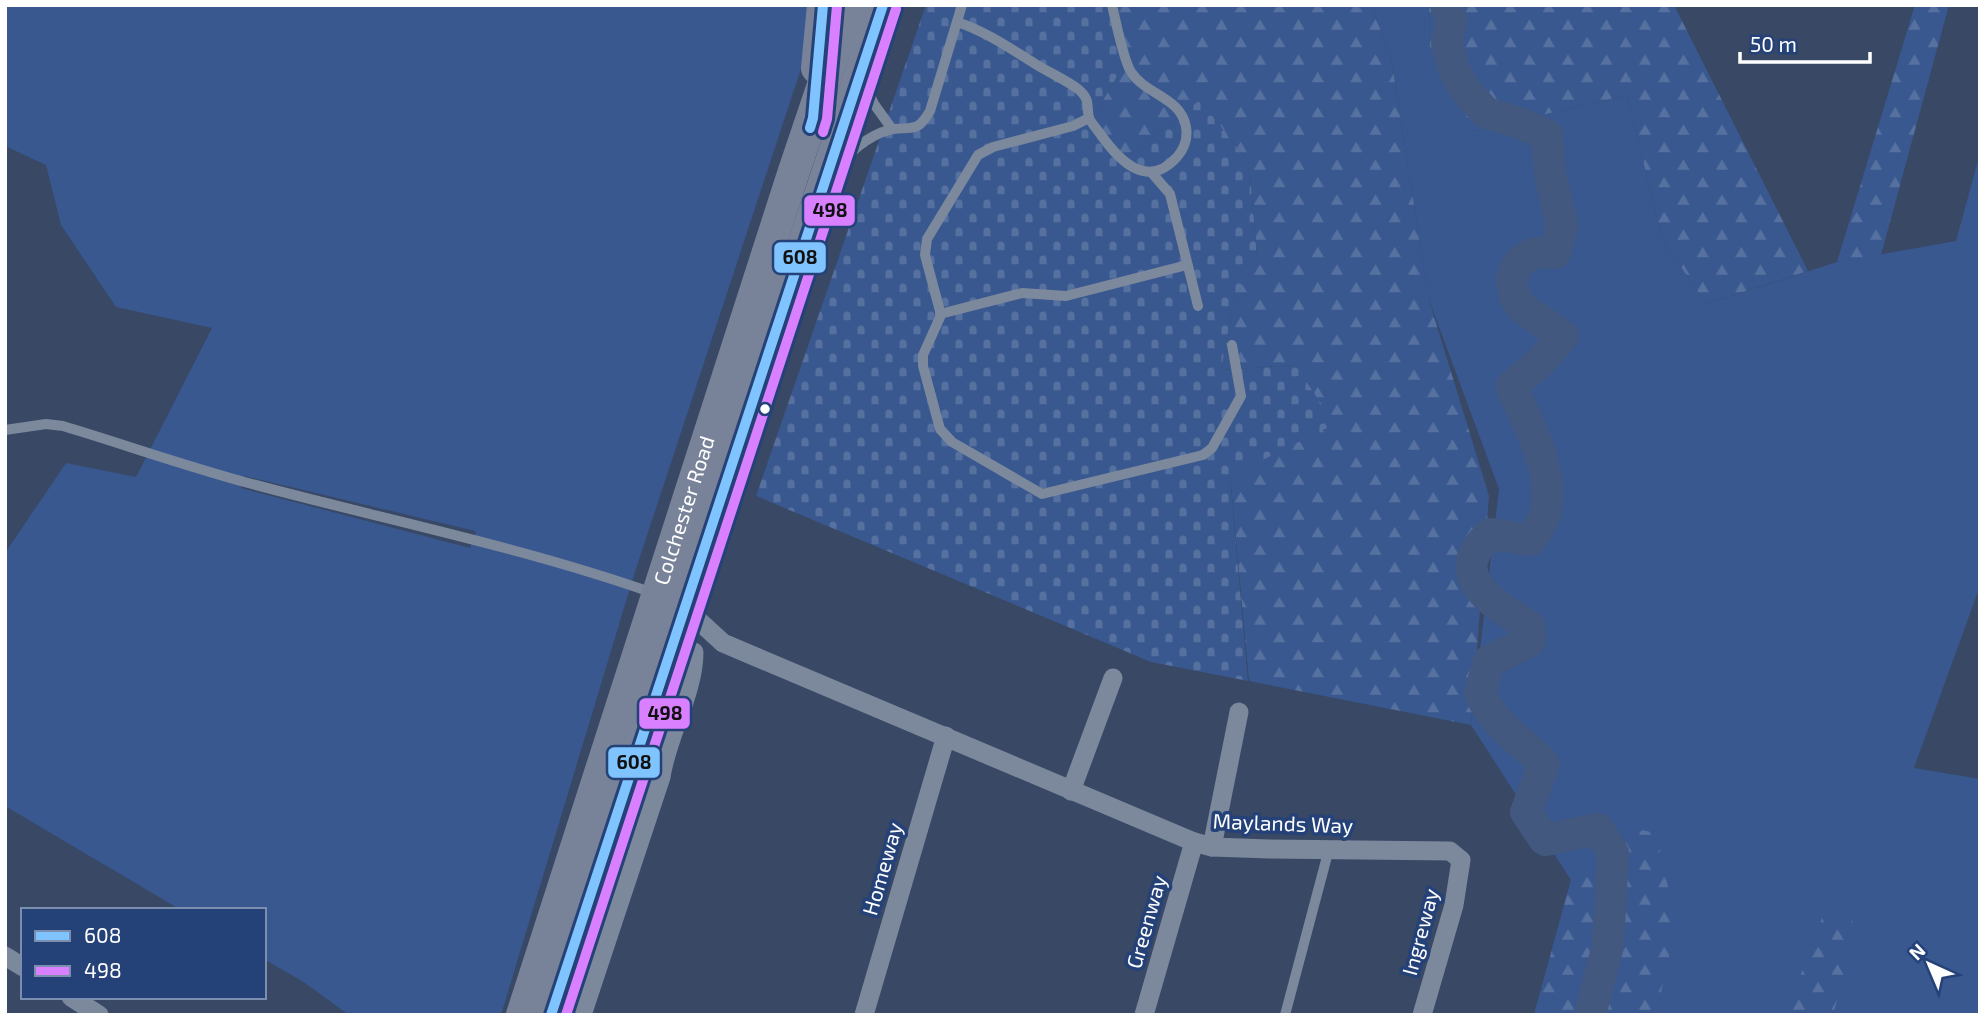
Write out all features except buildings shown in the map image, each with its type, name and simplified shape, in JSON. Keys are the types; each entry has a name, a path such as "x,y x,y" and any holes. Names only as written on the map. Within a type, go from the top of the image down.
{"highway":[{"path":"813,118 823,5"},
{"name":"Colchester Road","path":"551,1015 658,683 813,118 850,5"},
{"name":"Colchester Road","path":"522,1015 679,601 794,279 883,5"}],"street":[{"name":"Maylands Way","path":"679,601 723,643 1203,845 1450,851 1461,860"},
{"name":"Colchester Road","path":"582,1015 661,777 664,756 693,669 696,651 679,601"},
{"path":"658,683 696,651 706,645 723,643"},
{"path":"1071,791 1113,678"},
{"name":"Greenway","path":"1144,1015 1203,845 1239,712"},
{"name":"Homeway","path":"864,1015 946,736"},
{"name":"Ingreway","path":"1422,1015 1454,905 1461,860"},
{"path":"5,956 21,966"},
{"path":"74,999 99,1015"}],"lane":[{"path":"794,279 828,210 849,154 856,146 892,129 905,131 925,120 962,5"},
{"path":"957,22 982,32 1077,89 1089,105 1089,118 1114,151 1128,164 1140,171 1151,173 1167,167 1181,152 1186,141 1186,125 1181,112 1170,101 1143,85 1132,72 1112,5"},
{"path":"860,73 874,104 892,129"},
{"path":"1089,118 1073,126 985,150 972,162 927,239 925,247 940,314 939,323 923,355 923,366 940,429 952,442 1042,494 1208,452 1241,396 1233,345"},
{"path":"1151,173 1170,194 1198,306"},
{"path":"940,314 1023,293 1066,296 1188,265"},
{"path":"5,430 46,424 63,426 249,484 486,543 679,601"},
{"path":"1285,1015 1329,849"}],"green space":[{"path":"5,5 822,5 634,575 501,1015 349,1015 302,981 266,960 266,908 178,908 5,806 5,553 66,463 136,477 212,328 116,307 61,225 46,165 5,146","holes":["245,476 476,532 470,548 241,488"]},
{"path":"926,5 1108,5 1125,63 1088,125 1127,157 1200,100 1249,163 1257,256 1233,303 1221,370 1295,365 1335,424 1230,476 1248,681 1151,662 756,496"},
{"path":"1108,5 1371,5 1391,57 1429,300 1489,496 1471,725 1249,681 1230,475 1334,424 1295,365 1221,370 1233,303 1257,255 1249,163 1200,100 1127,157 1088,125 1125,63"},
{"path":"1371,5 1429,5 1430,42 1470,132 1627,95 1662,239 1706,304 1837,262 1956,241 1980,153 1980,586 1914,768 1980,779 1980,1015 1534,1015 1571,880 1471,725 1499,489 1429,300 1391,57"},
{"path":"1429,5 1674,5 1808,271 1706,304 1662,239 1627,95 1470,132 1430,53"},
{"path":"1915,5 1949,5 1881,255 1837,262"},
{"path":"1622,826 1656,833 1669,891 1671,948 1656,1015 1534,1015 1571,880"},
{"path":"1842,906 1860,933 1833,1015 1790,1015 1796,987 1823,915"}],"waterway":[{"path":"1446,5 1451,20 1447,43 1454,70 1466,91 1486,113 1547,135 1550,174 1562,225 1555,253 1542,252 1523,259 1513,275 1512,285 1521,307 1563,336 1540,362 1511,387 1532,431 1543,463 1546,511 1531,540 1490,534 1477,549 1472,563 1473,576 1479,588 1529,626 1530,641 1489,661 1480,693 1500,723 1544,764 1526,812 1545,840 1598,829 1613,853 1608,946 1590,1015"}],"transit line":[{"name":"608","path":"810,128 823,5"},
{"name":"608","path":"551,1015 883,5"},
{"name":"498","path":"823,132 827,119 837,6"},
{"name":"498","path":"566,1015 896,9"}]}
